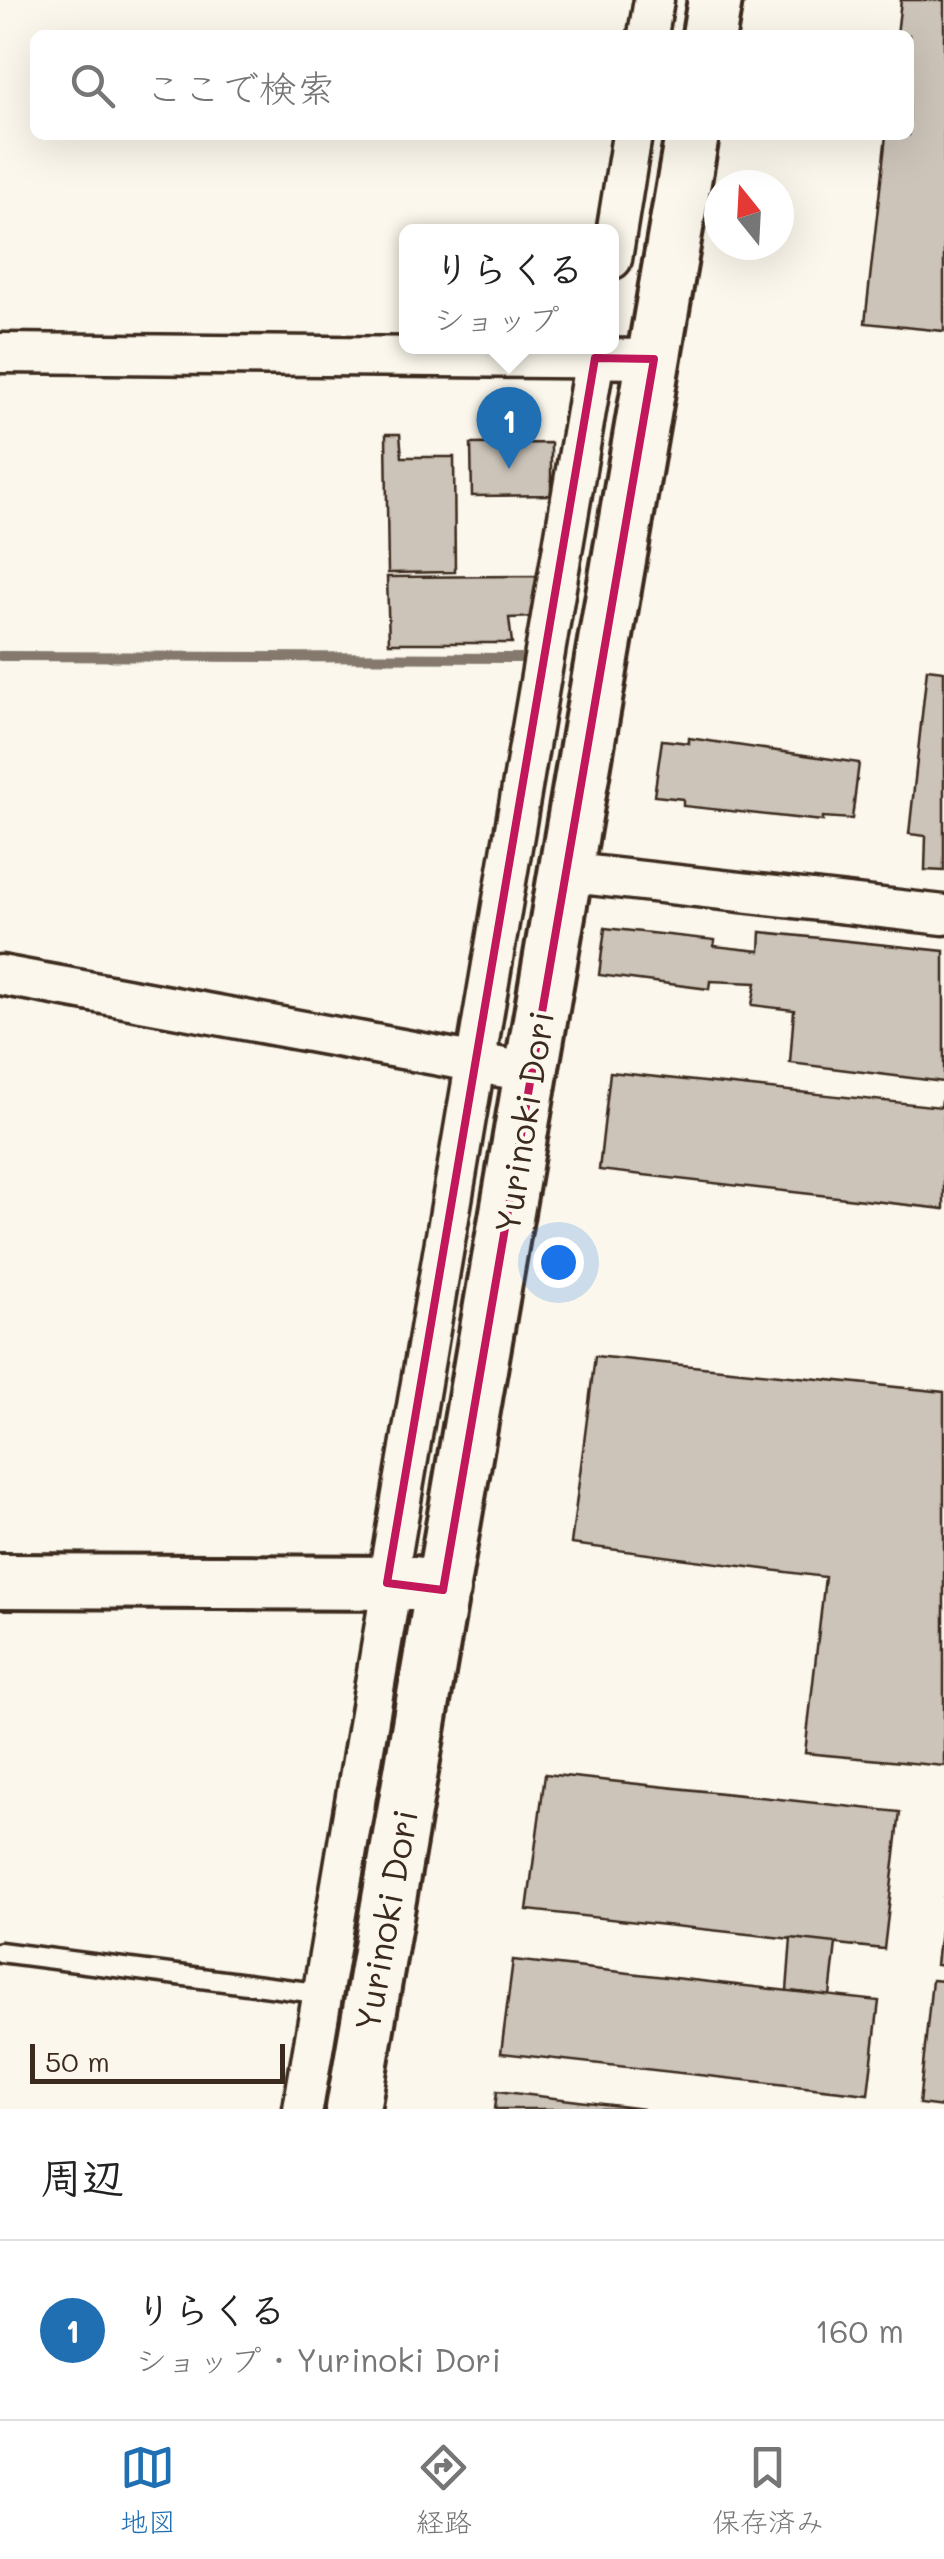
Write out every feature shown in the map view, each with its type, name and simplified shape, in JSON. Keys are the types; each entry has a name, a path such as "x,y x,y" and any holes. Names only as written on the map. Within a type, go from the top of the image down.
{"street":[{"path":"649,30 654,0"},
{"path":"710,30 715,0"},
{"path":"618,224 631,140"},
{"name":"Yurinoki Dori","path":"352,2109 691,140"},
{"path":"0,353 399,352"},
{"path":"303,2109 596,354"},
{"path":"610,354 654,360"},
{"path":"563,872 944,915"},
{"path":"0,975 532,1073"},
{"path":"0,1581 389,1583 443,1590"}],"lane":[{"path":"0,1952 324,1994"}],"highlighted area":[{"path":"595,358 654,359 443,1590 387,1583"}],"building":[{"path":"901,0 944,0 944,331 865,323 885,140 914,140 914,30 898,30"},
{"path":"386,434 400,434 402,457 454,457 455,572 388,573"},
{"path":"551,443 551,495 472,496 471,444"},
{"path":"539,576 540,596 533,597 534,617 509,618 512,643 389,643 387,577"},
{"path":"927,669 944,671 944,871 925,870 926,836 909,834"},
{"path":"689,738 859,763 852,819 823,817 823,821 683,806 683,799 654,796 662,740 689,743"},
{"path":"605,928 715,940 714,946 760,951 761,932 944,951 944,1082 790,1063 794,1010 752,1005 756,983 710,981 709,989 599,975"},
{"path":"610,1072 941,1107 944,1085 944,1209 599,1170"},
{"path":"595,1356 944,1392 944,1766 805,1753 825,1577 571,1544"},
{"path":"545,1774 900,1812 884,1949 527,1910"},
{"path":"944,1896 944,1966 936,1965"},
{"path":"791,1938 836,1943 830,1996 787,1991"},
{"path":"513,1960 879,2001 868,2094 501,2053"},
{"path":"932,1980 944,1981 944,2107 919,2104"},
{"path":"497,2091 644,2109 495,2109"}],"waterway":[{"path":"0,656 529,658"}],"place":[{"name":"りらくる","path":"509,469"}]}
